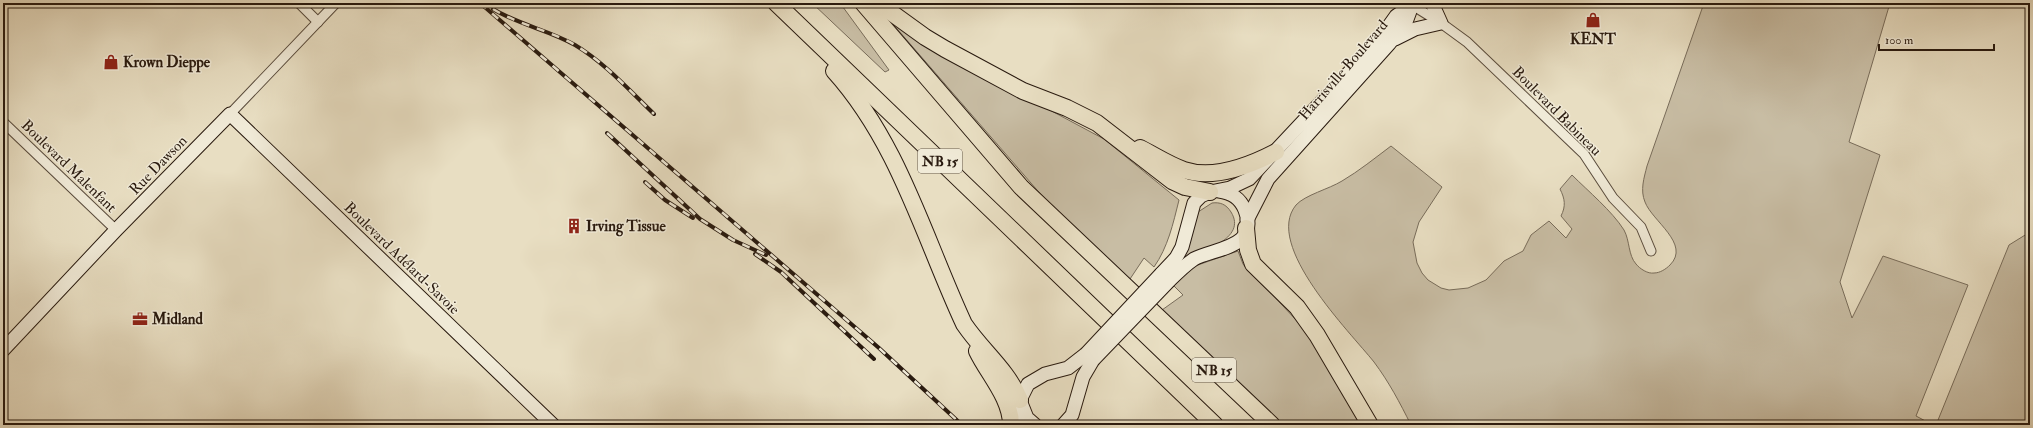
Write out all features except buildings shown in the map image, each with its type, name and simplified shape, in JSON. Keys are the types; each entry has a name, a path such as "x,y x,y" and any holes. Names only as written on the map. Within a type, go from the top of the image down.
{"highway":[{"path":"770,3 836,73 860,102 873,123 900,174 964,324 1005,400 1011,418 1011,425"},
{"name":"NB 15","path":"776,3 1215,425"},
{"name":"NB 15","path":"863,3 1021,187 1272,425"},
{"path":"878,3 925,37 945,49 1023,91 1067,108 1097,123 1115,135 1172,181 1185,187 1214,191"},
{"path":"1115,135 1184,170 1205,173 1227,171 1258,161 1276,152"},
{"path":"1247,224 1248,250 1253,264 1297,307 1317,335 1370,425"},
{"path":"964,324 976,341 1007,374 1020,400"}],"main road":[{"path":"1389,44 1403,34 1415,29 1441,23 1432,3"},
{"name":"Harrisville Boulevard","path":"1165,277 1194,259 1230,248 1237,243 1243,236 1268,179 1389,44 1406,22 1411,4"},
{"name":"Harrisville Boulevard","path":"1090,357 1165,277 1182,247 1194,204 1201,196 1214,191 1230,188 1245,181 1276,152 1381,37 1396,16 1411,4"},
{"name":"Rue Dawson","path":"3,350 116,230 230,114"},
{"name":"Boulevard Adélard-Savoie","path":"230,114 553,425"},
{"path":"1214,191 1236,197 1245,210 1247,224"},
{"path":"1017,425 1020,400 1028,384 1045,374 1068,368 1090,357"},
{"path":"1063,425 1072,415 1090,357"},
{"path":"1020,400 1027,418 1035,425"}],"street":[{"path":"299,3 318,22"},
{"name":"Rue Dawson","path":"230,114 336,3"},
{"name":"Boulevard Babineau","path":"1411,4 1467,42 1584,154 1613,198 1641,228 1652,250"},
{"name":"Boulevard Malenfant","path":"3,122 116,230"}],"shaded area":[{"path":"812,3 840,3 889,70 885,72"},
{"path":"1704,3 1890,3 1849,142 1880,155 1840,282 1852,318 1883,256 1968,285 1916,416 1933,425 1411,425 1394,393 1374,362 1330,310 1300,264 1291,242 1289,222 1296,205 1305,198 1337,184 1391,146 1442,187 1419,222 1413,242 1417,263 1422,273 1428,280 1441,288 1449,290 1468,288 1486,280 1504,261 1523,251 1531,235 1549,221 1566,238 1572,229 1561,216 1564,209 1564,202 1560,189 1572,175 1606,208 1619,223 1626,234 1633,260 1638,266 1649,273 1656,273 1663,270 1670,265 1675,257 1676,249 1668,233 1645,202 1643,184 1647,166"},
{"path":"885,15 1031,100 1104,139 1179,200 1170,235 1159,259 1154,267 1144,258 1130,279 1162,310 1183,295 1173,285 1192,267 1238,251 1243,264 1249,272 1271,293 1308,333 1367,425 1284,425 1263,408 1057,213"},
{"path":"1212,203 1223,204 1229,209 1235,221 1233,230 1228,237 1220,243 1183,260 1180,258 1198,212"},
{"path":"2030,232 2030,425 1936,425 2009,245"}],"railway":[{"path":"480,3 879,348 962,425"},
{"path":"493,9 503,15 555,35 586,52 616,77 654,114"},
{"path":"607,133 700,219 733,240 766,255"},
{"path":"645,182 665,200 693,218"},
{"path":"755,254 781,272 874,359"}],"place":[{"name":"KENT","path":"1593,20"},
{"name":"Krown Dieppe","path":"111,62"},
{"name":"Irving Tissue","path":"574,226"},
{"name":"Midland","path":"140,319"}]}
